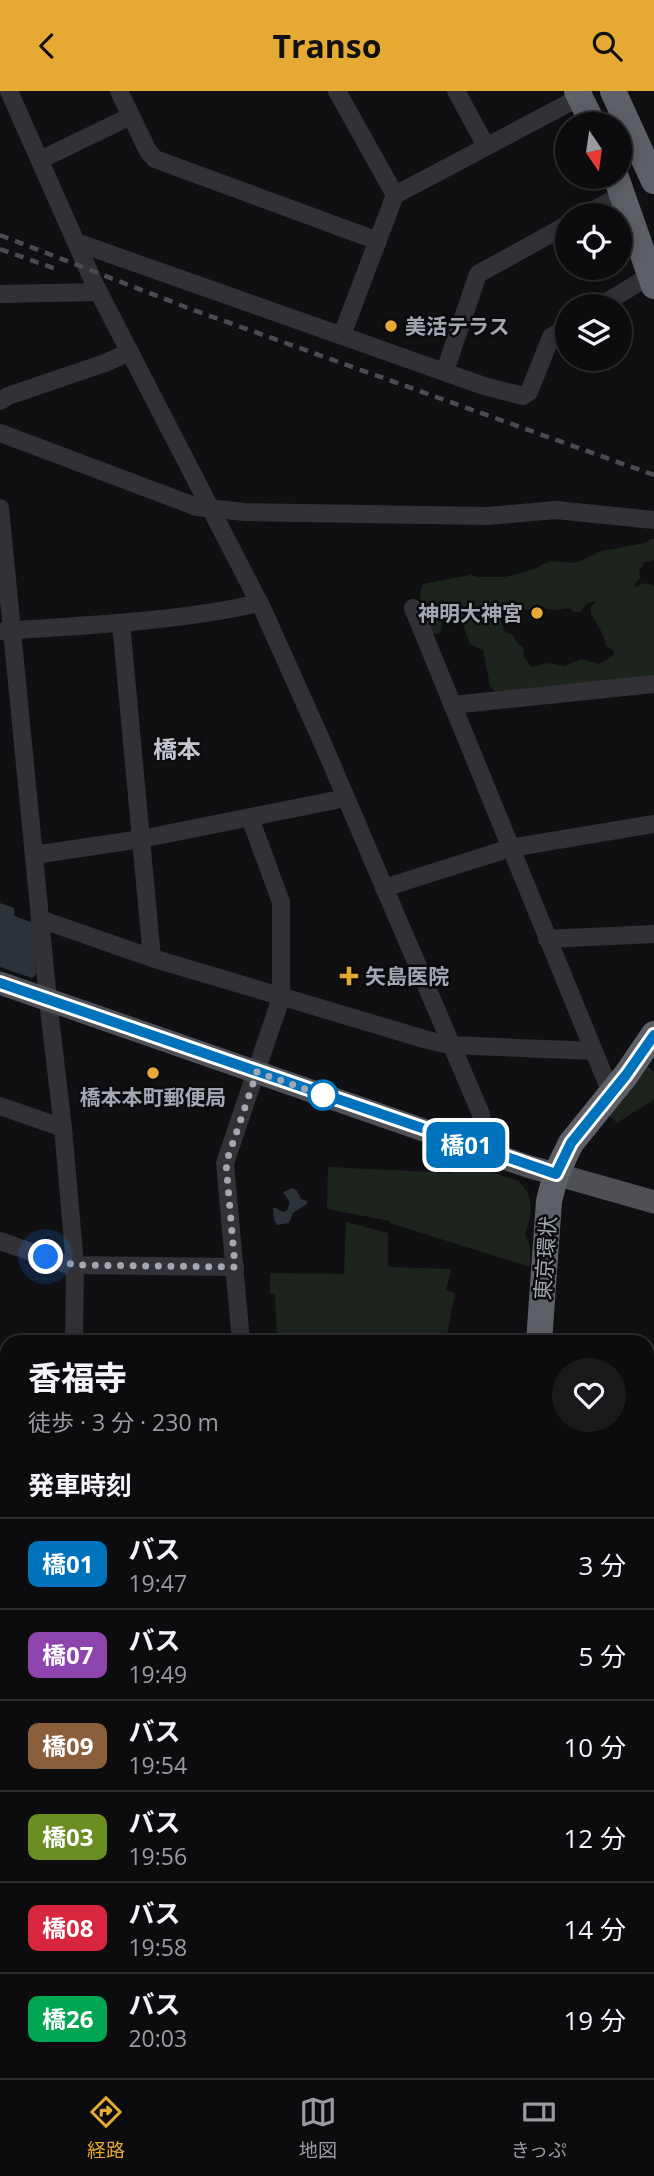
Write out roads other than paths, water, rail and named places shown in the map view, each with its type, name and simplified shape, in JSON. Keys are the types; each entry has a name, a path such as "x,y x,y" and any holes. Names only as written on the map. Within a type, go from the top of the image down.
{"highway":[{"path":"613,91 654,181"},
{"path":"630,91 654,141"},
{"path":"584,93 590,112"},
{"path":"584,93 600,112"},
{"path":"632,176 654,232"},
{"path":"620,189 653,281"},
{"path":"619,1084 654,1034"},
{"path":"619,1084 654,1049"},
{"name":"東京環状","path":"539,1335 549,1201 556,1174 571,1143 619,1084"}],"main road":[{"path":"0,983 475,1148 654,1202"}],"street":[{"path":"9,91 99,292 260,603 346,798 481,1114 482,1123 475,1148"},
{"path":"120,91 148,151 155,159 378,241"},
{"path":"337,91 394,195"},
{"path":"456,91 486,146"},
{"path":"342,335 394,195 584,93"},
{"path":"40,160 131,116"},
{"path":"599,203 614,189"},
{"path":"445,371 478,274 555,232"},
{"path":"76,242 484,386 523,396 528,392 551,337 555,334"},
{"path":"625,294 653,281"},
{"path":"0,294 99,292"},
{"path":"0,401 130,352"},
{"path":"0,433 173,499 213,509 245,512 478,516 556,510 654,520"},
{"path":"0,508 6,631 34,855 63,1128 75,1265 74,1335"},
{"path":"6,631 220,612 260,603"},
{"path":"413,608 593,1051 619,1084"},
{"path":"121,622 152,958"},
{"path":"452,705 654,684"},
{"path":"34,855 141,839 346,798"},
{"path":"240,1335 226,1163 281,997 281,902 250,818"},
{"path":"384,888 510,848 654,824"},
{"path":"40,919 152,958 450,1045 593,1051"},
{"path":"547,939 654,934"},
{"path":"0,1106 63,1128"},
{"path":"0,1241 75,1265 235,1267"}],"railway":[{"path":"0,235 188,308 654,475"},
{"path":"0,249 56,269"}],"place":[{"name":"美活テラス","path":"391,326"},
{"name":"神明大神宮","path":"537,613"},
{"name":"矢島医院","path":"349,976"},
{"name":"橋本本町郵便局","path":"153,1073"}],"district":[{"name":"橋本","path":"177,748"}]}
